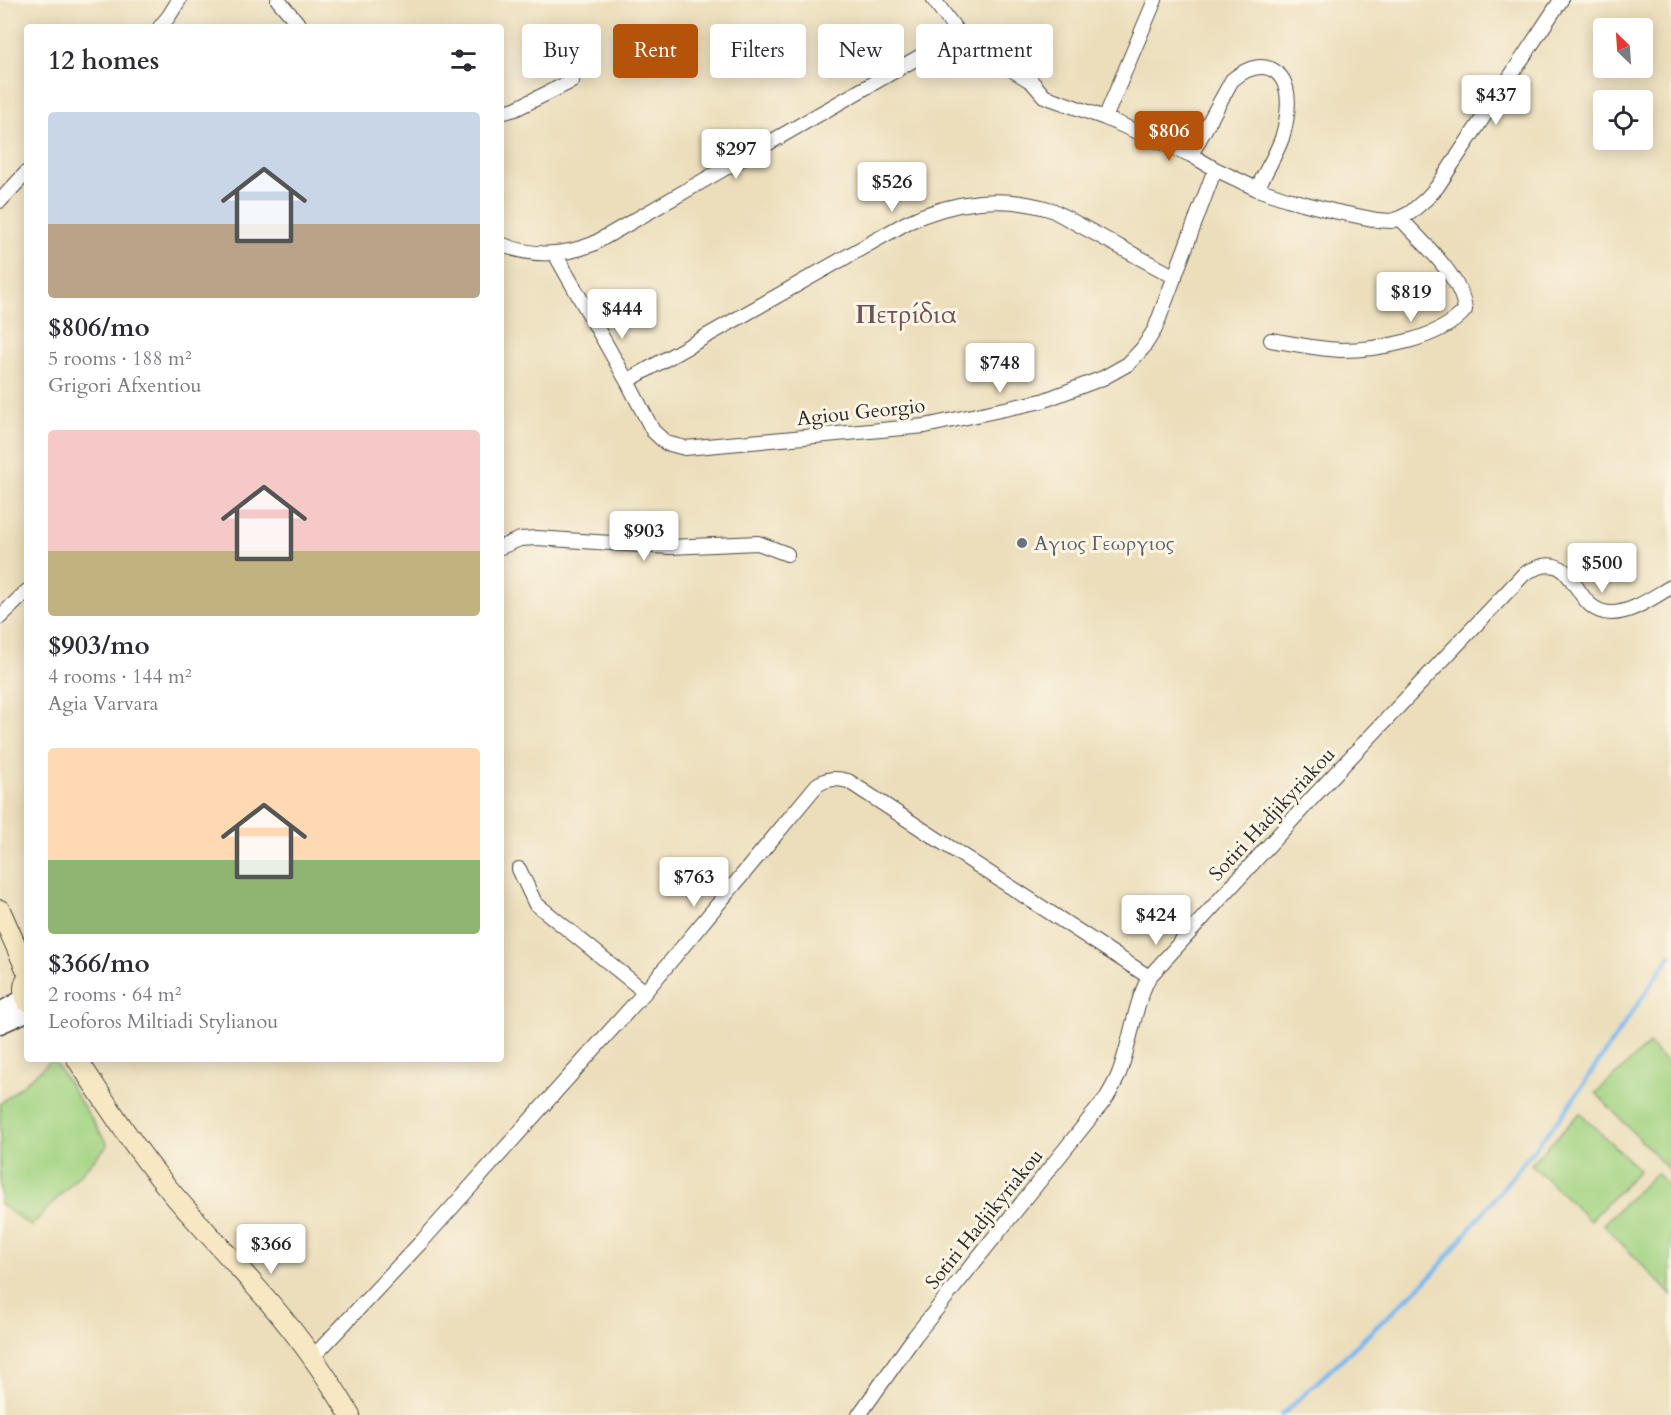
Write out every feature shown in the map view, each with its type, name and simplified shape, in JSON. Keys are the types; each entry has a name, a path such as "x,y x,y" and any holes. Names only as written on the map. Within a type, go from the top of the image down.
{"main road":[{"path":"0,908 24,948"},
{"path":"0,908 24,964"},
{"path":"79,1062 140,1154 257,1288 313,1358 350,1415"},
{"path":"84,1062 96,1087"}],"street":[{"path":"163,24 179,0"},
{"path":"278,0 298,24"},
{"path":"934,0 952,24"},
{"path":"1105,118 1155,0"},
{"path":"1025,78 1044,96 1105,118 1191,155 1257,189 1287,199 1364,218 1391,221 1400,218 1417,206 1437,187 1561,0"},
{"path":"504,245 528,252 555,254 578,250 593,244 916,59"},
{"path":"1191,155 1232,80 1241,73 1257,67 1272,69 1286,87 1288,105 1281,138 1257,189"},
{"path":"504,112 572,81"},
{"name":"Agiou Georgio","path":"555,254 653,431 666,443 685,448 925,426 1042,401 1103,378 1128,363 1143,348 1155,329 1215,169"},
{"path":"0,201 24,175"},
{"path":"627,381 906,223 927,213 951,206 998,201 1034,204 1052,210 1175,277"},
{"path":"1271,340 1340,350 1375,347 1412,340 1447,326 1459,317 1465,310 1464,300 1458,286 1449,272 1400,218"},
{"path":"504,546 520,539 537,538 670,547 758,543 787,554"},
{"name":"Sotiri Hadjikyriakou","path":"859,1415 915,1336 1107,1097 1118,1077 1142,989 1149,976 1314,796 1524,574 1537,567 1550,564 1560,568 1568,575 1588,603 1608,613 1632,608 1671,587"},
{"path":"0,617 24,594"},
{"path":"313,1358 423,1240 645,992 823,780 838,778 848,781 1149,976"},
{"path":"519,869 535,903 645,992"},
{"path":"0,1011 24,999"},
{"path":"0,1025 24,1001"}],"green space":[{"path":"1649,1044 1671,1067 1671,1172 1596,1093"},
{"path":"49,1062 55,1062 108,1145 31,1226 0,1204 0,1104"},
{"path":"1580,1113 1639,1170 1590,1221 1531,1164"},
{"path":"1656,1173 1671,1189 1671,1295 1603,1224"}],"waterway":[{"path":"1282,1415 1433,1274 1566,1110 1671,955"}],"place":[{"name":"Αγιος Γεωργιος","path":"1022,543"}],"district":[{"name":"Πετρίδια","path":"906,314"}]}
